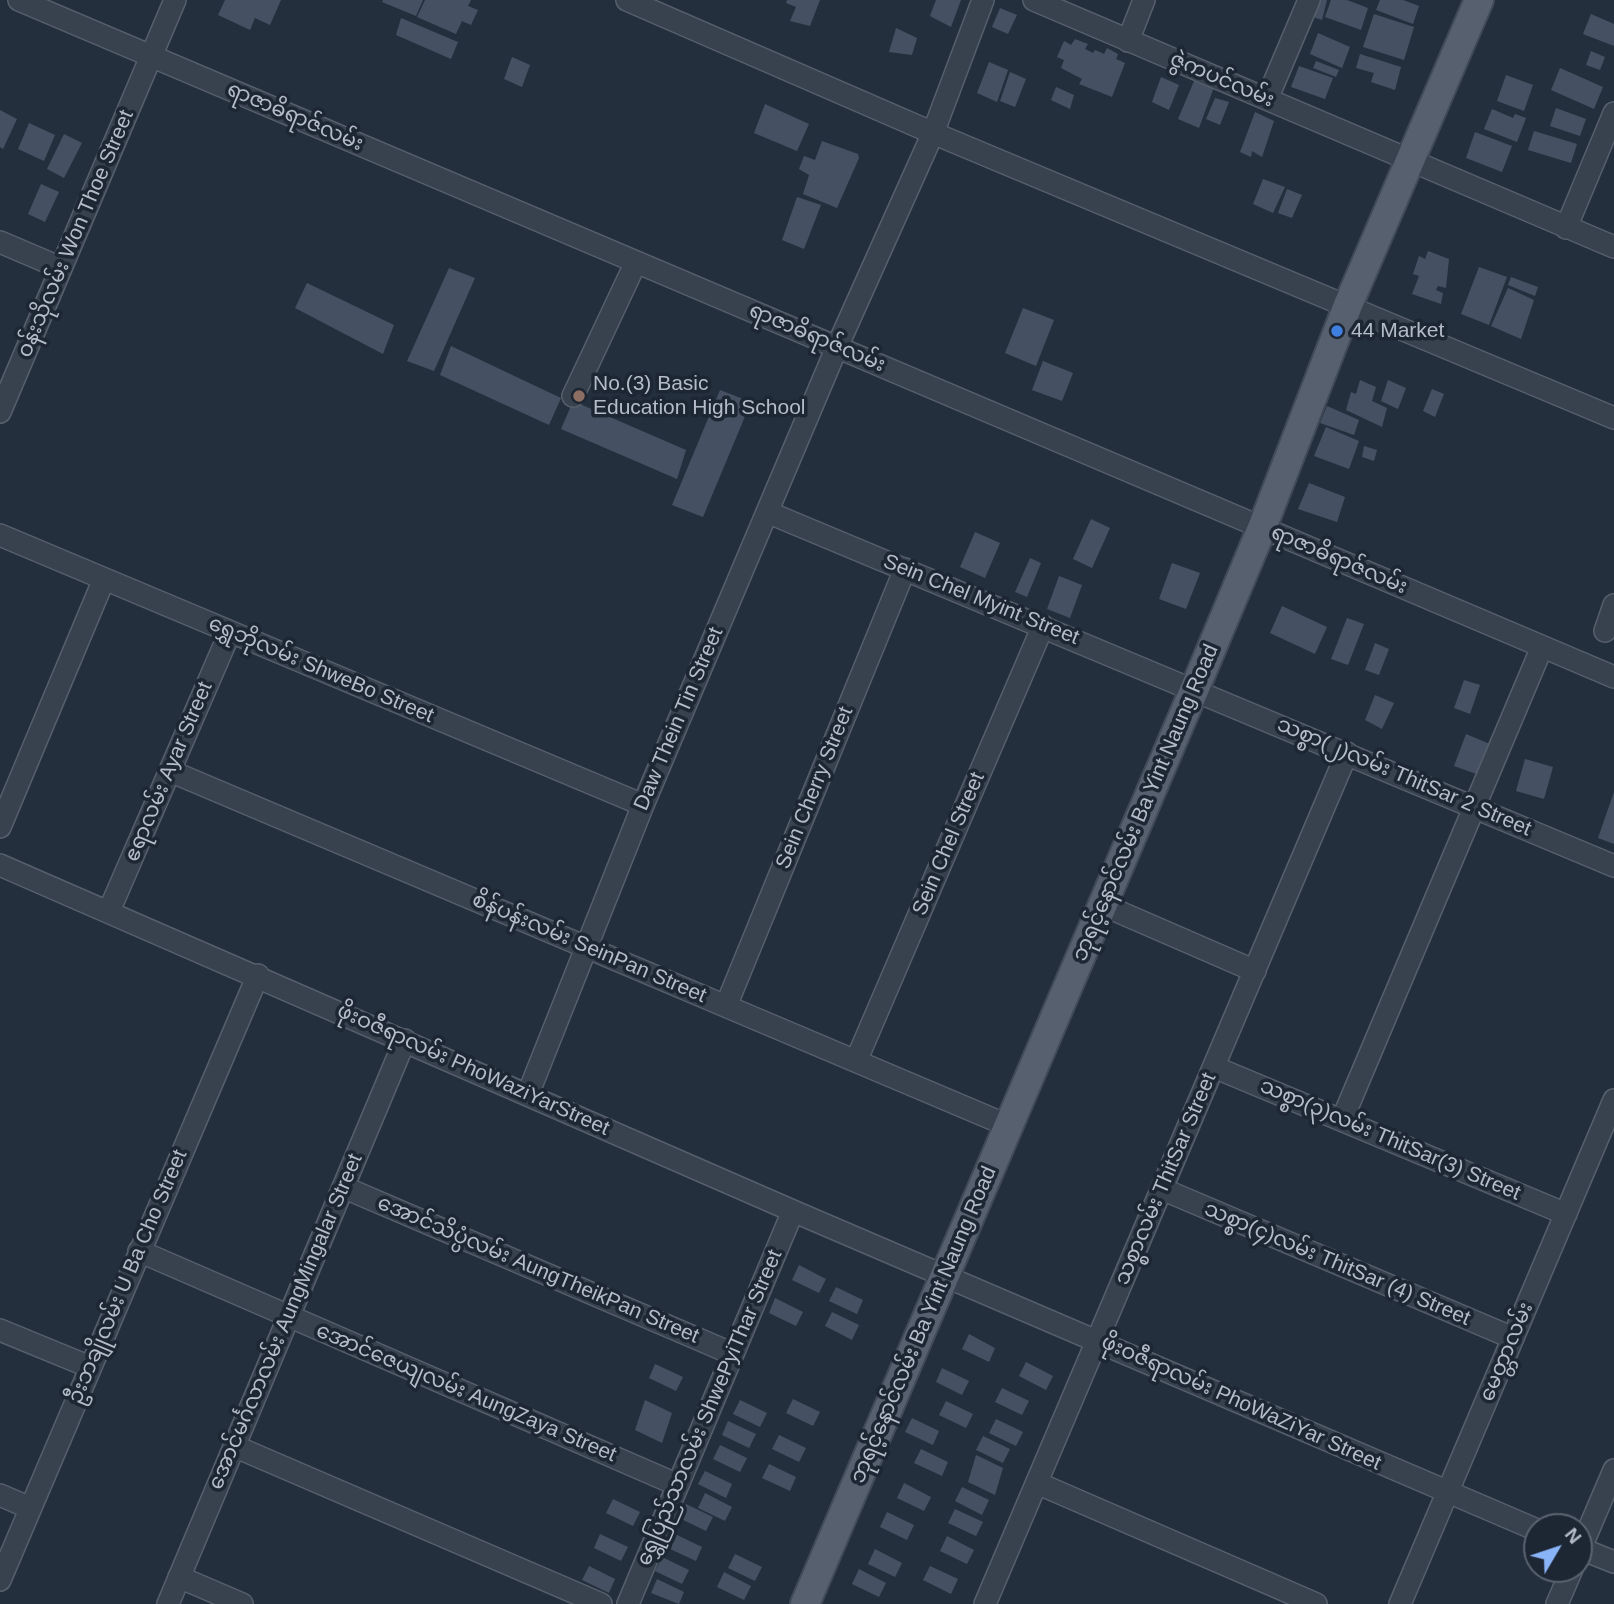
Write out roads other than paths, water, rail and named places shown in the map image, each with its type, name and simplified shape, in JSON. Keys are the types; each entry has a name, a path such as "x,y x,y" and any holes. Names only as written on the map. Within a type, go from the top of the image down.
{"main road":[{"name":"ဘုရင့်နောင်လမ်း Ba Yint Naung Road","path":"805,1604 1195,688 1262,528 1348,305 1479,0"}],"street":[{"name":"ရာဇာဓိရာဇ်လမ်း","path":"19,0 1614,677"},
{"name":"ဝန်းသိုလမ်း Won Thoe Street","path":"0,412 175,0"},
{"path":"627,0 933,133 1614,418"},
{"name":"Daw Thein Tin Street","path":"527,1094 643,805 836,347 933,133 983,0"},
{"name":"ဇွဲကပင်လမ်း","path":"1034,0 1268,99 1408,162 1614,247"},
{"path":"1128,41 1144,0"},
{"path":"1268,99 1309,0"},
{"path":"1566,228 1614,113"},
{"path":"0,242 61,268"},
{"path":"573,396 636,262"},
{"name":"Sein Chel Myint Street","path":"767,512 1195,688"},
{"name":"ရွှေဘိုလမ်း ShweBo Street","path":"0,535 643,805"},
{"name":"Sein Cherry Street","path":"726,1006 905,569"},
{"path":"0,827 104,579"},
{"path":"1605,631 1614,605"},
{"name":"Sein Chel Street","path":"856,1061 1043,626"},
{"name":"ဧရာလမ်း Ayar Street","path":"109,911 230,632"},
{"path":"1342,1120 1542,647"},
{"name":"သစ္စာ(၂)လမ်း ThitSar 2 Street","path":"1195,688 1614,866"},
{"name":"သစ္စာလမ်း ThitSar Street","path":"985,1604 1347,753"},
{"name":"စိန်ပန်းလမ်း SeinPan Street","path":"170,771 1009,1126"},
{"name":"ဖိုးဝဇီရာလမ်း PhoWaziYarStreet","path":"0,865 945,1276"},
{"path":"1103,905 1255,971"},
{"name":"ဦးဘချိုလမ်း U Ba Cho Street","path":"0,1580 258,975"},
{"name":"အောင်မင်္ဂလာလမ်း AungMingalar Street","path":"168,1604 405,1040"},
{"name":"သစ္စာ(၃)လမ်း ThitSar(3) Street","path":"1214,1067 1566,1214"},
{"name":"မေတ္တာလမ်း","path":"1400,1604 1614,1100"},
{"name":"အောင်သိပ္ပံလမ်း AungTheikPan Street","path":"343,1186 733,1354"},
{"name":"သစ္စာ(၄)လမ်း ThitSar (4) Street","path":"1162,1189 1513,1338"},
{"name":"ရွှေပြည်သာလမ်း ShwePyiThar Street","path":"628,1604 793,1211"},
{"name":"အောင်ဇေယျလမ်း AungZaya Street","path":"139,1251 678,1485"},
{"name":"ဖိုးဝဇီရာလမ်း PhoWaZiYar Street","path":"945,1276 1523,1524"},
{"path":"0,1329 90,1367"},
{"path":"234,1446 601,1604"},
{"path":"1593,1518 1614,1469"},
{"path":"1037,1483 1316,1604"},
{"path":"0,1495 30,1508"},
{"path":"1593,1555 1614,1562"},
{"path":"179,1577 242,1604"},
{"path":"1557,1604 1566,1583"}],"place":[{"name":"44 Market","path":"1337,331"},
{"name":"No.(3) Basic Education High School","path":"579,396"}]}
